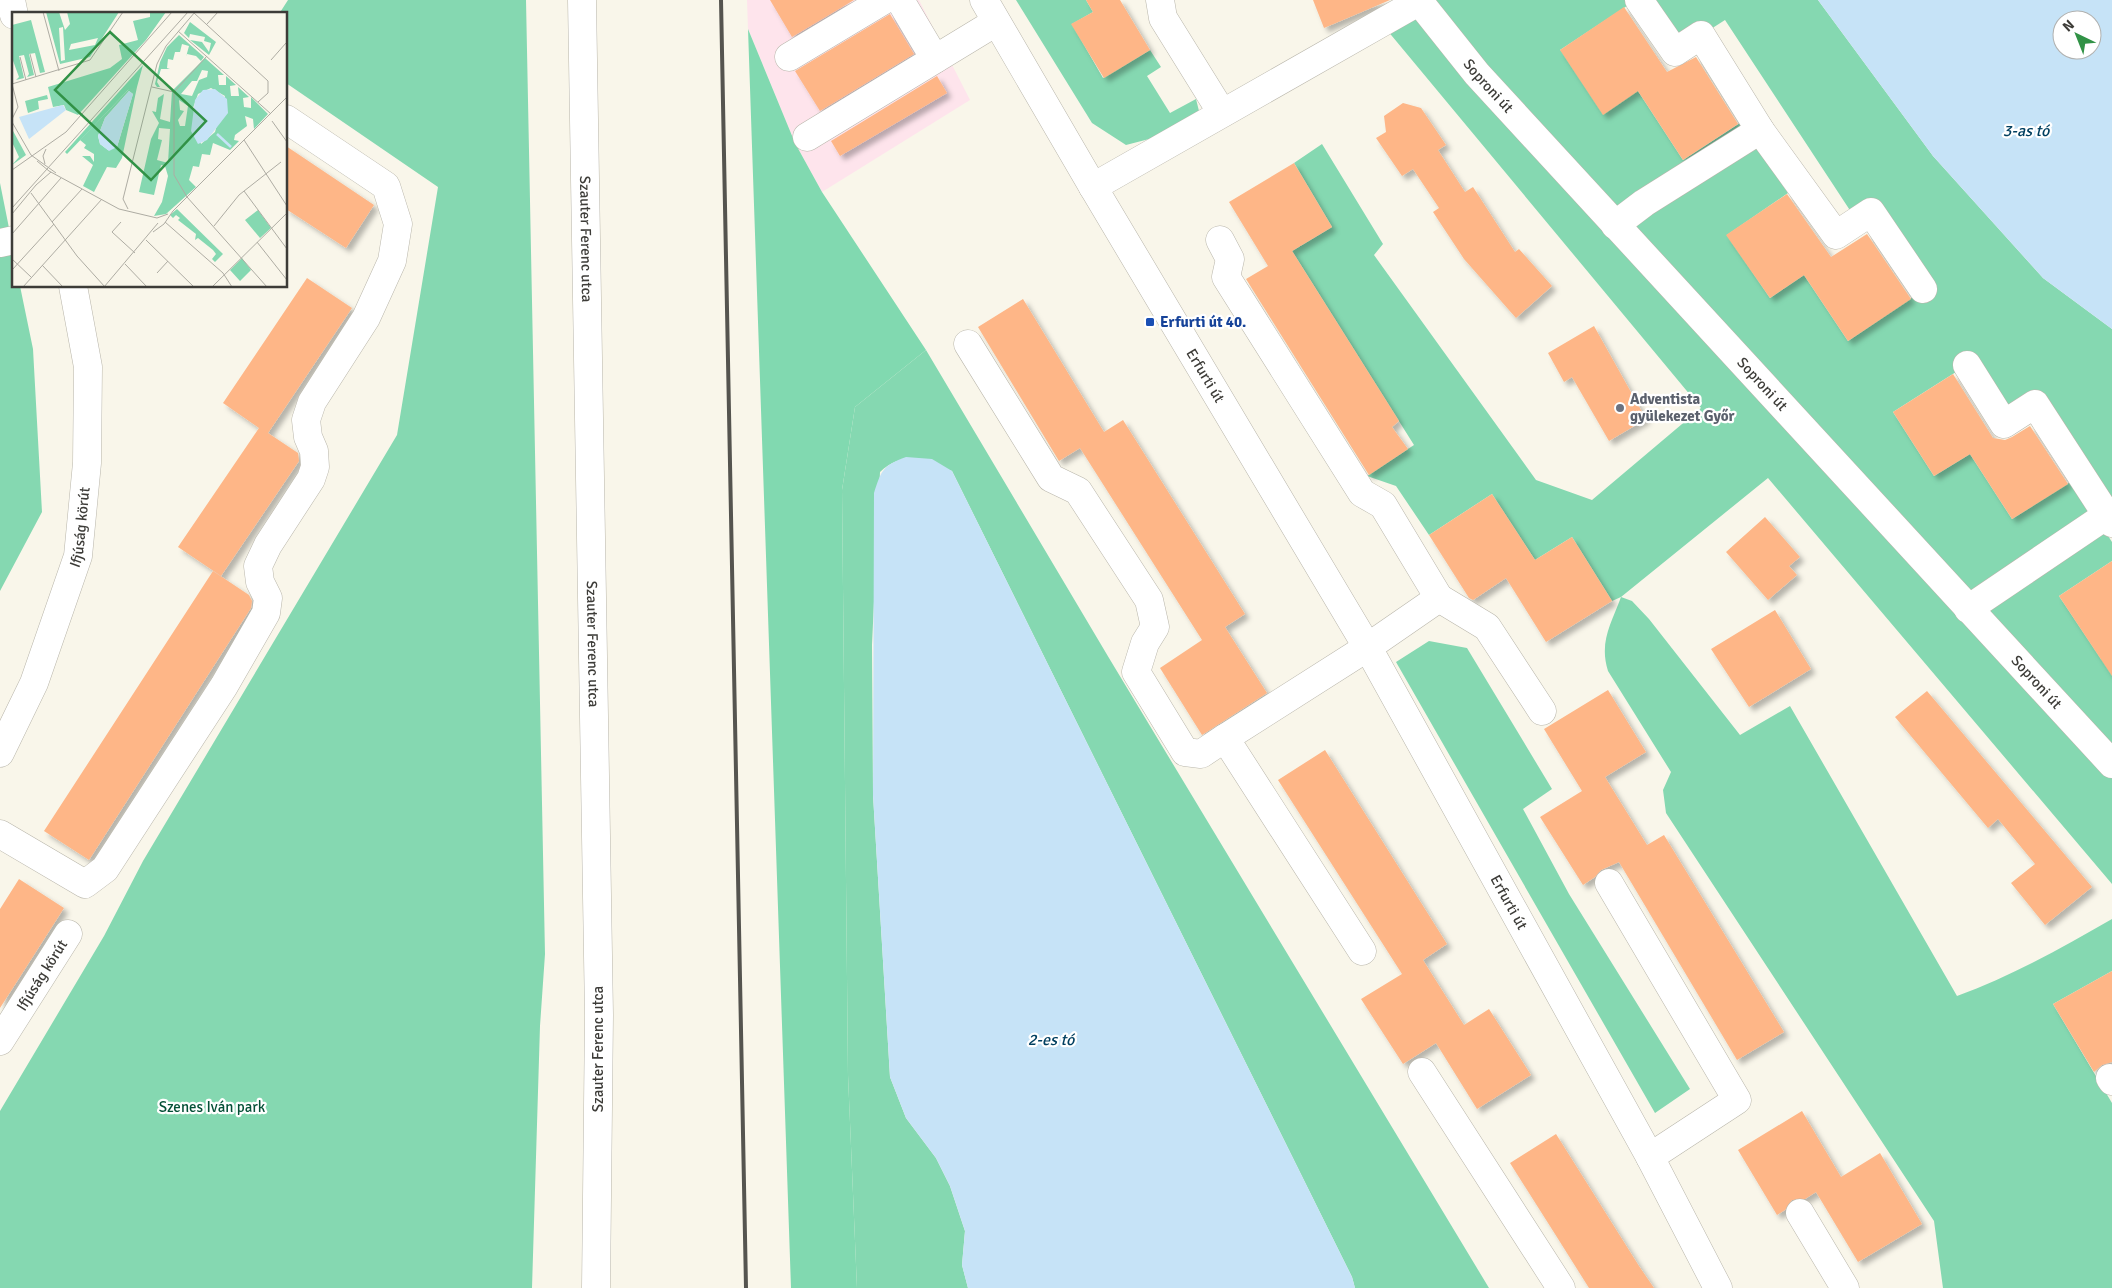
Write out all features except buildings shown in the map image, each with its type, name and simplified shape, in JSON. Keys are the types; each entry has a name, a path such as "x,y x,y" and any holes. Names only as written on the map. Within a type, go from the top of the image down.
{"street":[{"name":"Szauter Ferenc utca","path":"582,0 600,1016 596,1288"},
{"path":"789,57 884,0"},
{"path":"900,0 935,59"},
{"path":"1160,0 1163,18 1222,113"},
{"path":"1639,0 1675,52 1701,35 1760,130 1836,235 1871,212 1923,289"},
{"path":"1093,187 1418,1"},
{"name":"Soproni út","path":"1418,1 1477,74 1816,440 1968,609 2112,764"},
{"path":"807,137 935,59 990,11"},
{"name":"Erfurti út","path":"990,11 1368,647 1650,1157 1718,1288"},
{"path":"0,834 85,884 105,869 224,686 266,614 268,598 260,582 258,566 268,545 311,479 315,467 314,451 308,437 306,420 312,402 366,318 392,261 398,224 386,186 288,121"},
{"path":"1615,225 1644,203 1760,130"},
{"path":"1220,240 1230,259 1226,277 1362,493 1383,505 1439,598 1486,627 1542,711"},
{"name":"Ifjúság körút","path":"0,753 34,683 78,556 87,463 88,366 73,288"},
{"path":"968,344 1051,478 1078,491 1149,600 1155,627 1145,643 1136,672 1185,752 1201,754 1368,647 1439,598"},
{"path":"1967,365 2004,424 2035,404 2109,519 1968,609"},
{"path":"1225,738 1362,951"},
{"path":"1609,882 1737,1100 1650,1157"},
{"name":"Ifjúság körút","path":"0,1042 68,934"},
{"path":"1422,1072 1561,1288"},
{"path":"1800,1213 1844,1288"}],"shaded area":[{"path":"747,0 919,0 970,100 822,192 795,143 748,29"}],"green space":[{"name":"Szenes Iván park","path":"288,0 526,0 545,954 540,1026 532,1288 0,1288 0,1111 104,936 143,861 397,435 438,187 288,84 288,12 280,12"},
{"path":"1016,0 1086,0 1093,12 1072,24 1103,78 1150,50 1161,67 1147,76 1170,113 1196,99 1199,111 1153,138 1126,145 1092,123"},
{"path":"1418,0 1636,0 1560,50 1638,91 1683,160 1740,123 1788,193 1727,235 1770,298 1804,275 1848,341 1913,297 1871,212 1857,221 1725,20 1675,52 1639,0 1818,0 1933,156 2043,278 2112,329 2112,523 2036,404 2004,424 1967,365 1893,412 1934,476 1970,454 2012,519 2072,481 2112,542 2112,561 2059,596 2101,659 2112,652 2112,884 1768,478 1621,597 1612,601 1572,537 1535,560 1492,494 1429,535 1396,486 1367,476 1414,445 1292,251 1332,227 1294,163 1322,144 1383,244 1374,255 1536,480 1592,500 1701,408 1382,24"},
{"path":"748,29 795,143 822,192 926,350 855,407 842,490 848,1075 857,1288 791,1288"},
{"path":"0,183 12,243 12,288 20,288 33,349 42,512 0,591"},
{"path":"926,350 1109,658 1489,1288 1355,1288 1352,1277 952,471 923,461 907,459 889,465 880,472 872,645 873,795 890,1077 906,1118 936,1158 950,1186 965,1231 962,1265 968,1288 857,1288 848,1075 842,490 855,407"},
{"path":"1621,597 1632,601 1649,619 1740,735 1790,706 1957,996 1997,980 2036,961 2112,919 2112,971 2053,1004 2112,1103 2112,1288 1943,1288 1934,1221 1666,813 1663,790 1671,772 1608,671 1605,651 1607,633"},
{"path":"1429,641 1467,648 1552,789 1523,809 1569,894 1690,1089 1655,1113 1396,662"}],"water":[{"name":"3-as tó","path":"1818,0 2112,0 2112,329 2043,278 1933,156"},
{"name":"2-es tó","path":"906,457 932,459 952,471 1352,1277 1355,1288 968,1288 962,1265 965,1231 950,1186 936,1158 906,1118 890,1077 873,795 874,493 884,470 892,463"}],"railway":[{"path":"721,0 746,1288"}],"place":[{"name":"Erfurti út 40.","path":"1150,322"},
{"name":"Adventista gyülekezet Győr","path":"1620,408"}]}
